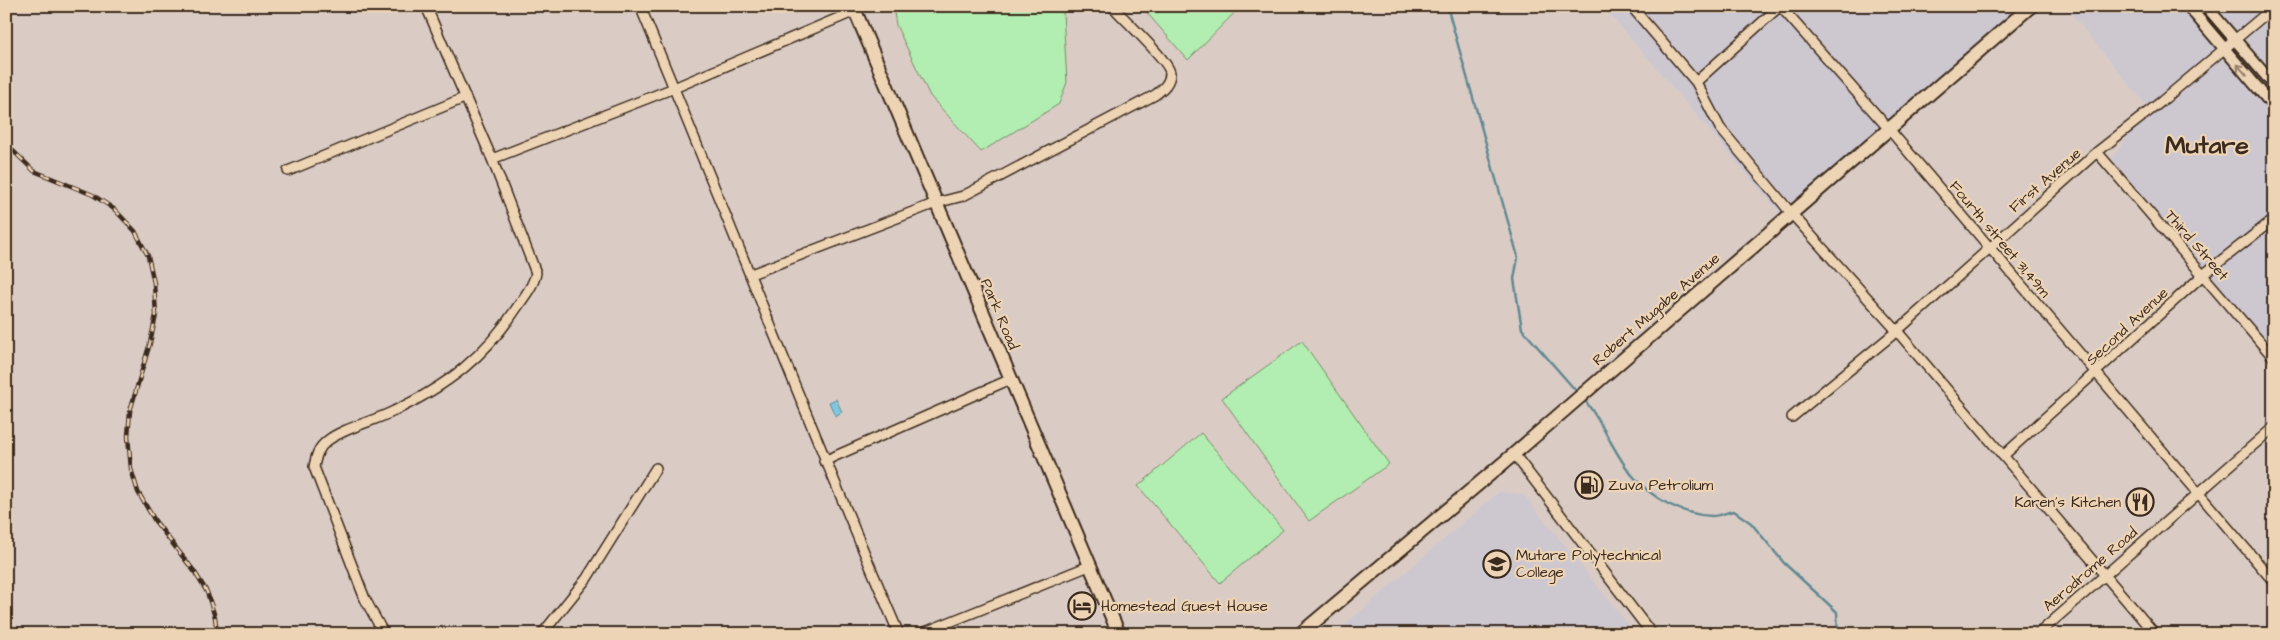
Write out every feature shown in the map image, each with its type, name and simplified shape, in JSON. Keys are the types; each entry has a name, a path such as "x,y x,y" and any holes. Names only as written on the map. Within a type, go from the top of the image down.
{"highway":[{"name":"Robert Mugabe Avenue","path":"1300,634 1514,454 2031,6"},
{"name":"Park Road","path":"854,9 1119,634"}],"main road":[{"path":"2188,6 2274,107"},
{"path":"2206,6 2274,85"}],"street":[{"path":"384,634 365,599 314,467 320,447 330,439 394,411 452,378 475,360 502,331 532,285 535,279 536,268 492,159 464,98 426,6"},
{"path":"640,6 751,274 824,461 899,634"},
{"path":"751,274 936,203 963,196 1095,128 1163,89 1170,75 1170,69 1112,6"},
{"path":"1631,6 1696,82 1720,128 1791,213 1897,331 2155,634"},
{"path":"1696,82 1780,6"},
{"name":"Fourth street 31,49m","path":"1780,6 1888,128 2274,582"},
{"name":"First Avenue","path":"1792,416 1897,331 2097,152 2162,101 2274,7"},
{"path":"492,159 674,88 854,9"},
{"path":"288,171 464,98"},
{"name":"Third Street","path":"2097,152 2204,274 2274,358"},
{"name":"Second Avenue","path":"2003,456 2096,374 2204,274 2274,219"},
{"path":"824,461 1011,379"},
{"name":"Aerodrome Road","path":"2038,634 2198,491 2274,427"},
{"path":"1514,454 1652,634"},
{"path":"542,634 587,578 656,468"},
{"path":"920,634 1089,566"}],"shaded area":[{"path":"1603,6 2036,6 1788,222"},
{"path":"2065,6 2274,6 2274,354 2112,159 2148,107"},
{"name":"Mutare Polytechnical College","path":"1499,492 1523,494 1636,634 1334,634"}],"green space":[{"path":"893,6 1059,6 1063,13 1067,82 1059,104 981,152 930,96 896,25"},
{"path":"1141,6 1241,6 1188,60"},
{"path":"1302,341 1389,464 1309,521 1222,398"},
{"path":"1201,433 1283,530 1220,583 1138,486"}],"water":[{"path":"836,399 842,412 835,416 829,402"}],"waterway":[{"path":"1447,6 1518,257 1514,279 1522,329 1577,392"},
{"path":"1583,398 1625,466 1648,491 1679,509 1712,516 1734,511 1751,523 1784,563 1837,612 1838,634"}],"railway":[{"path":"6,144 34,171 93,195 114,209 135,231 148,256 154,283 156,315 150,343 130,411 128,436 131,469 138,492 155,521 194,571 207,592 215,617 217,634"}],"place":[{"name":"Zuva Petrolium","path":"1589,485"},
{"name":"Karen's Kitchen","path":"2140,502"},
{"name":"Mutare Polytechnical College","path":"1497,564"},
{"name":"Homestead Guest House","path":"1082,606"}],"district":[{"name":"Mutare","path":"2207,144"}]}
